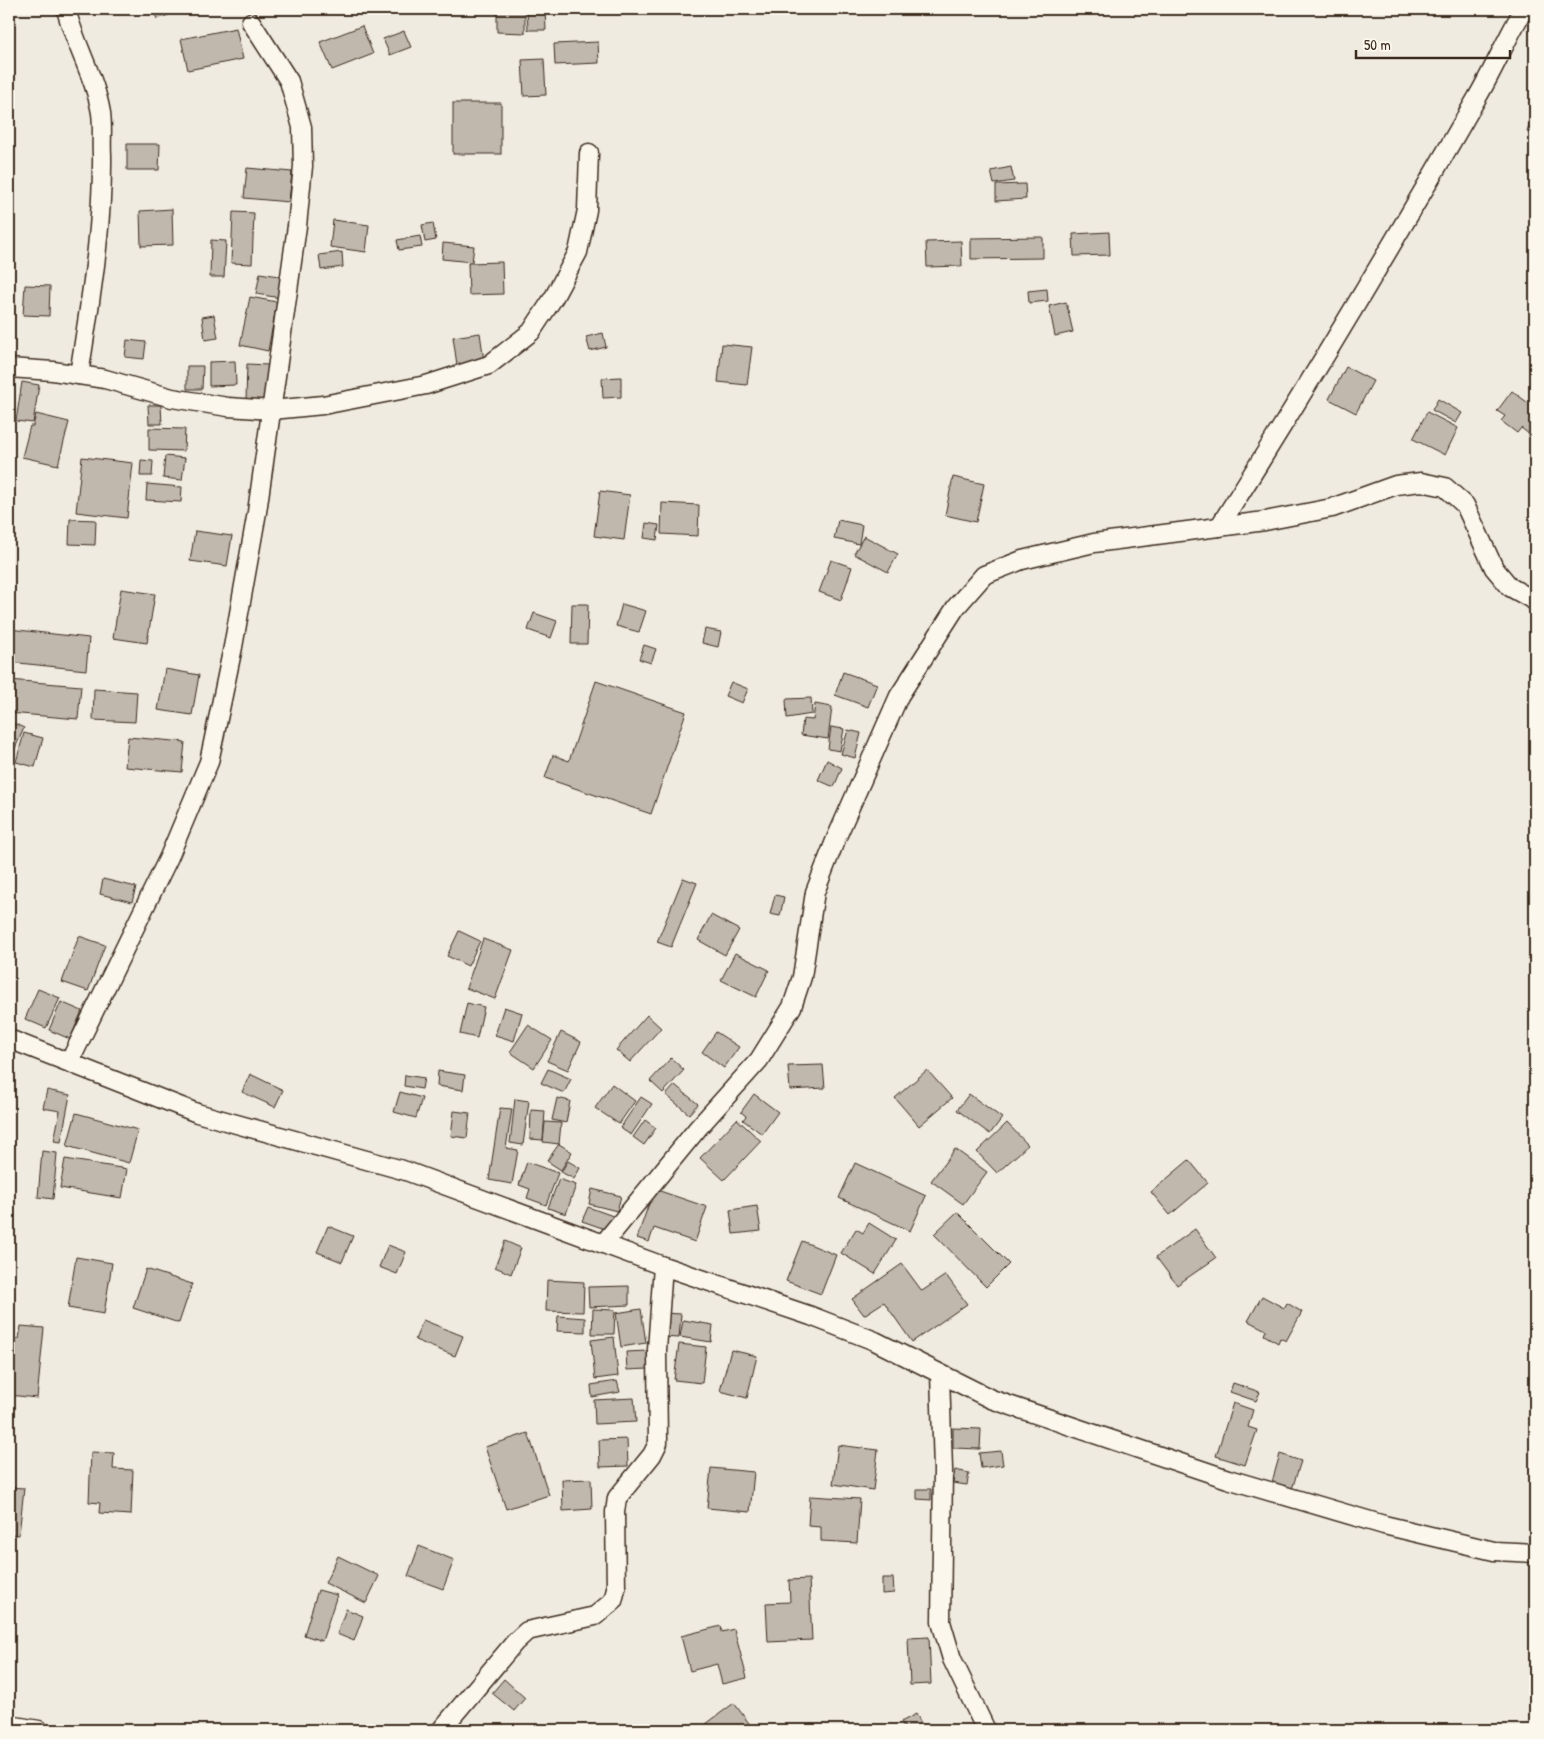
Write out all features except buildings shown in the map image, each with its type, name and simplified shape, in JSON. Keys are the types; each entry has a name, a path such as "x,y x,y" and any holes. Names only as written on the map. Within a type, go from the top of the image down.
{"street":[{"path":"66,9 70,26 92,80 101,114 102,183 98,246 79,375"},
{"path":"1219,527 1305,391 1479,94 1506,38 1524,9"},
{"path":"70,1061 170,857 209,762 233,647 272,410 303,166 302,127 288,81 252,22"},
{"path":"9,368 105,378 172,398 228,407 272,410 324,405 426,385 489,365 531,332 554,297 578,252 587,210 589,153"},
{"path":"604,1243 698,1128 759,1060 792,1007 802,977 815,892 835,841 899,696 956,607 984,575 1022,560 1094,543 1265,521 1332,508 1396,485 1422,482 1446,487 1465,505 1494,568 1510,587 1535,601"},
{"path":"9,1039 70,1061 197,1113 406,1171 663,1266 810,1316 866,1337 991,1399 1265,1490 1402,1529 1494,1551 1535,1553"},
{"path":"441,1730 514,1642 527,1631 595,1616 613,1601 616,1589 615,1512 617,1498 652,1455 658,1443 657,1350 663,1266"},
{"path":"940,1374 943,1470 941,1622 952,1659 986,1730"},
{"path":"9,1726 39,1730"}]}
